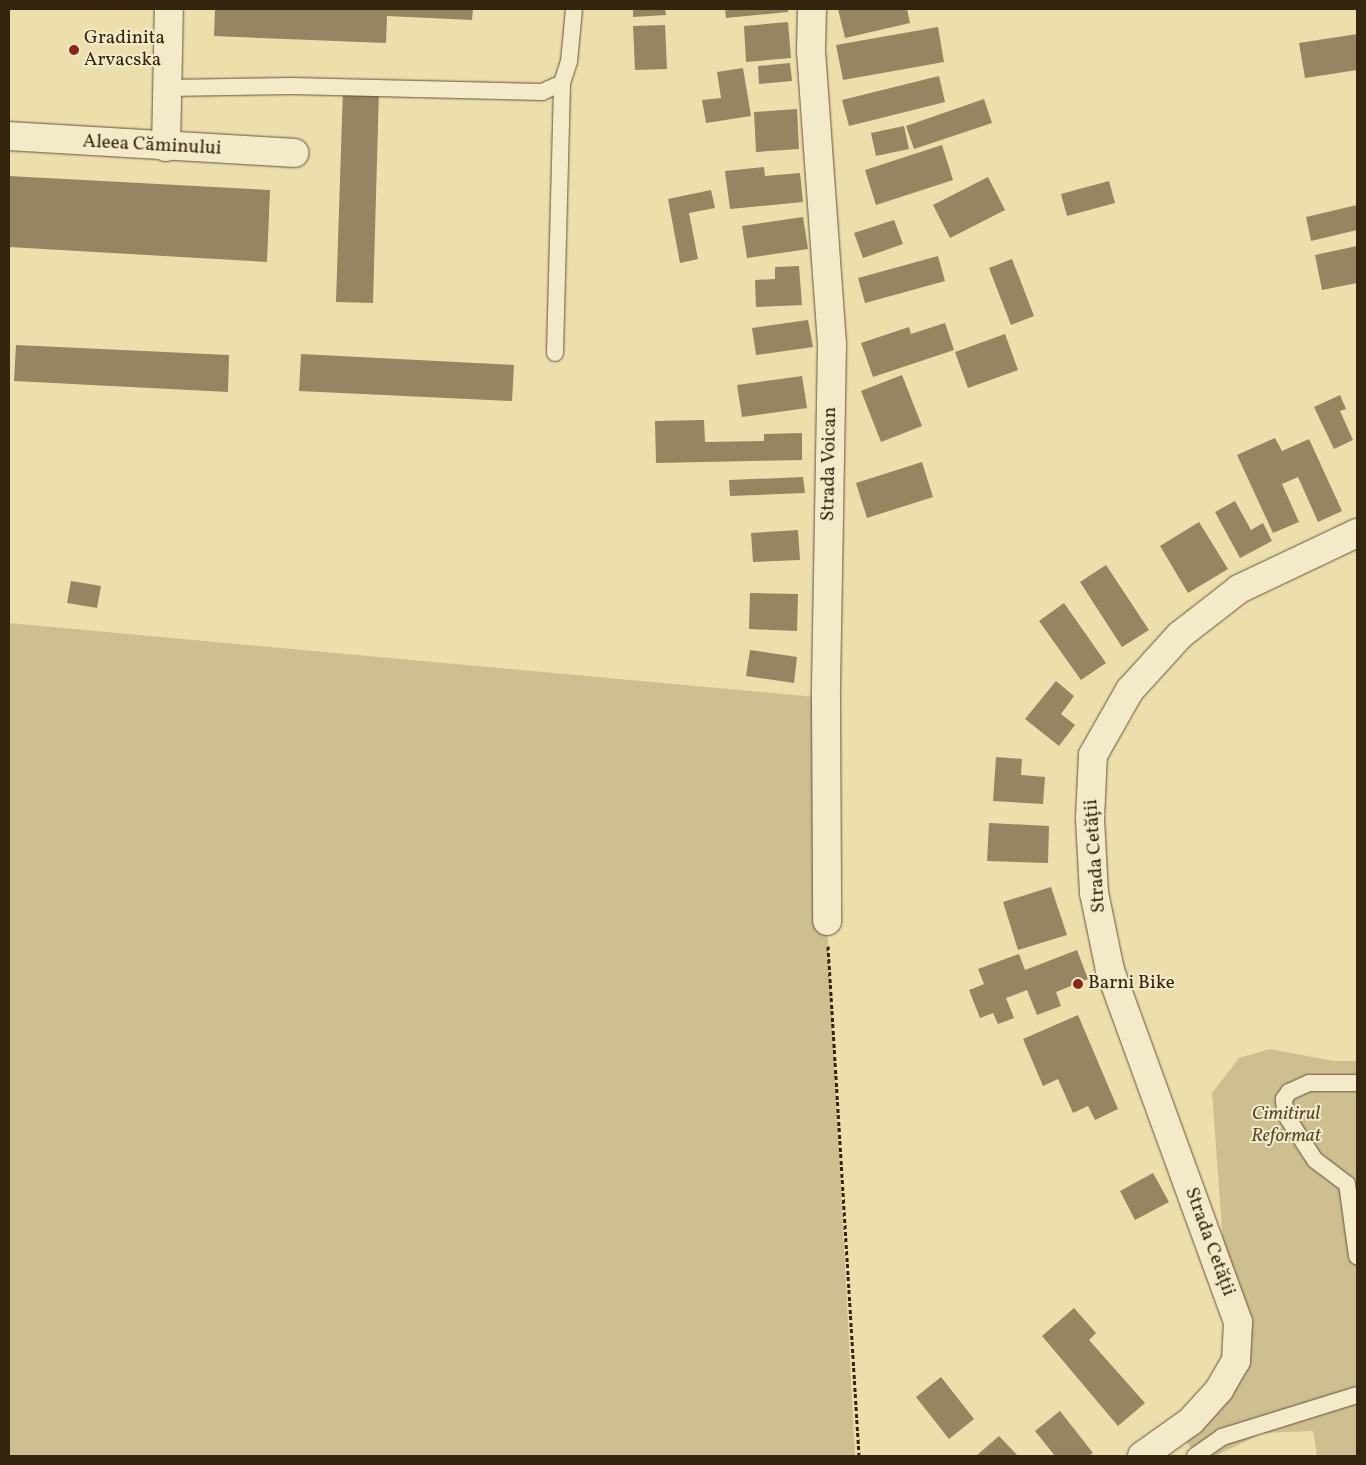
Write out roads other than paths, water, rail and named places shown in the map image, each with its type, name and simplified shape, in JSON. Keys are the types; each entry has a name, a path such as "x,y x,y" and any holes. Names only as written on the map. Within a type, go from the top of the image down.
{"street":[{"path":"166,147 169,9"},
{"name":"Strada Voican","path":"812,9 811,51 832,344 826,698 827,921"},
{"name":"Aleea Căminului","path":"9,136 166,147 294,153"},
{"name":"Strada Cetății","path":"1142,1456 1191,1421 1219,1390 1236,1361 1238,1322 1110,970 1094,893 1090,818 1093,755 1130,690 1180,635 1239,589 1357,533"}],"lane":[{"path":"555,354 562,83 570,62 574,9"},
{"path":"166,88 292,86 542,92 562,83"},
{"path":"1357,1083 1309,1083 1289,1092 1284,1100 1285,1114 1315,1160 1346,1184 1357,1256"},
{"path":"1195,1456 1222,1437 1357,1395"}],"place":[{"name":"Gradinita Arvacska","path":"74,50"},
{"name":"Barni Bike","path":"1078,984"}],"park label":[{"name":"Cimitirul Reformat","path":"1286,1126"}]}
